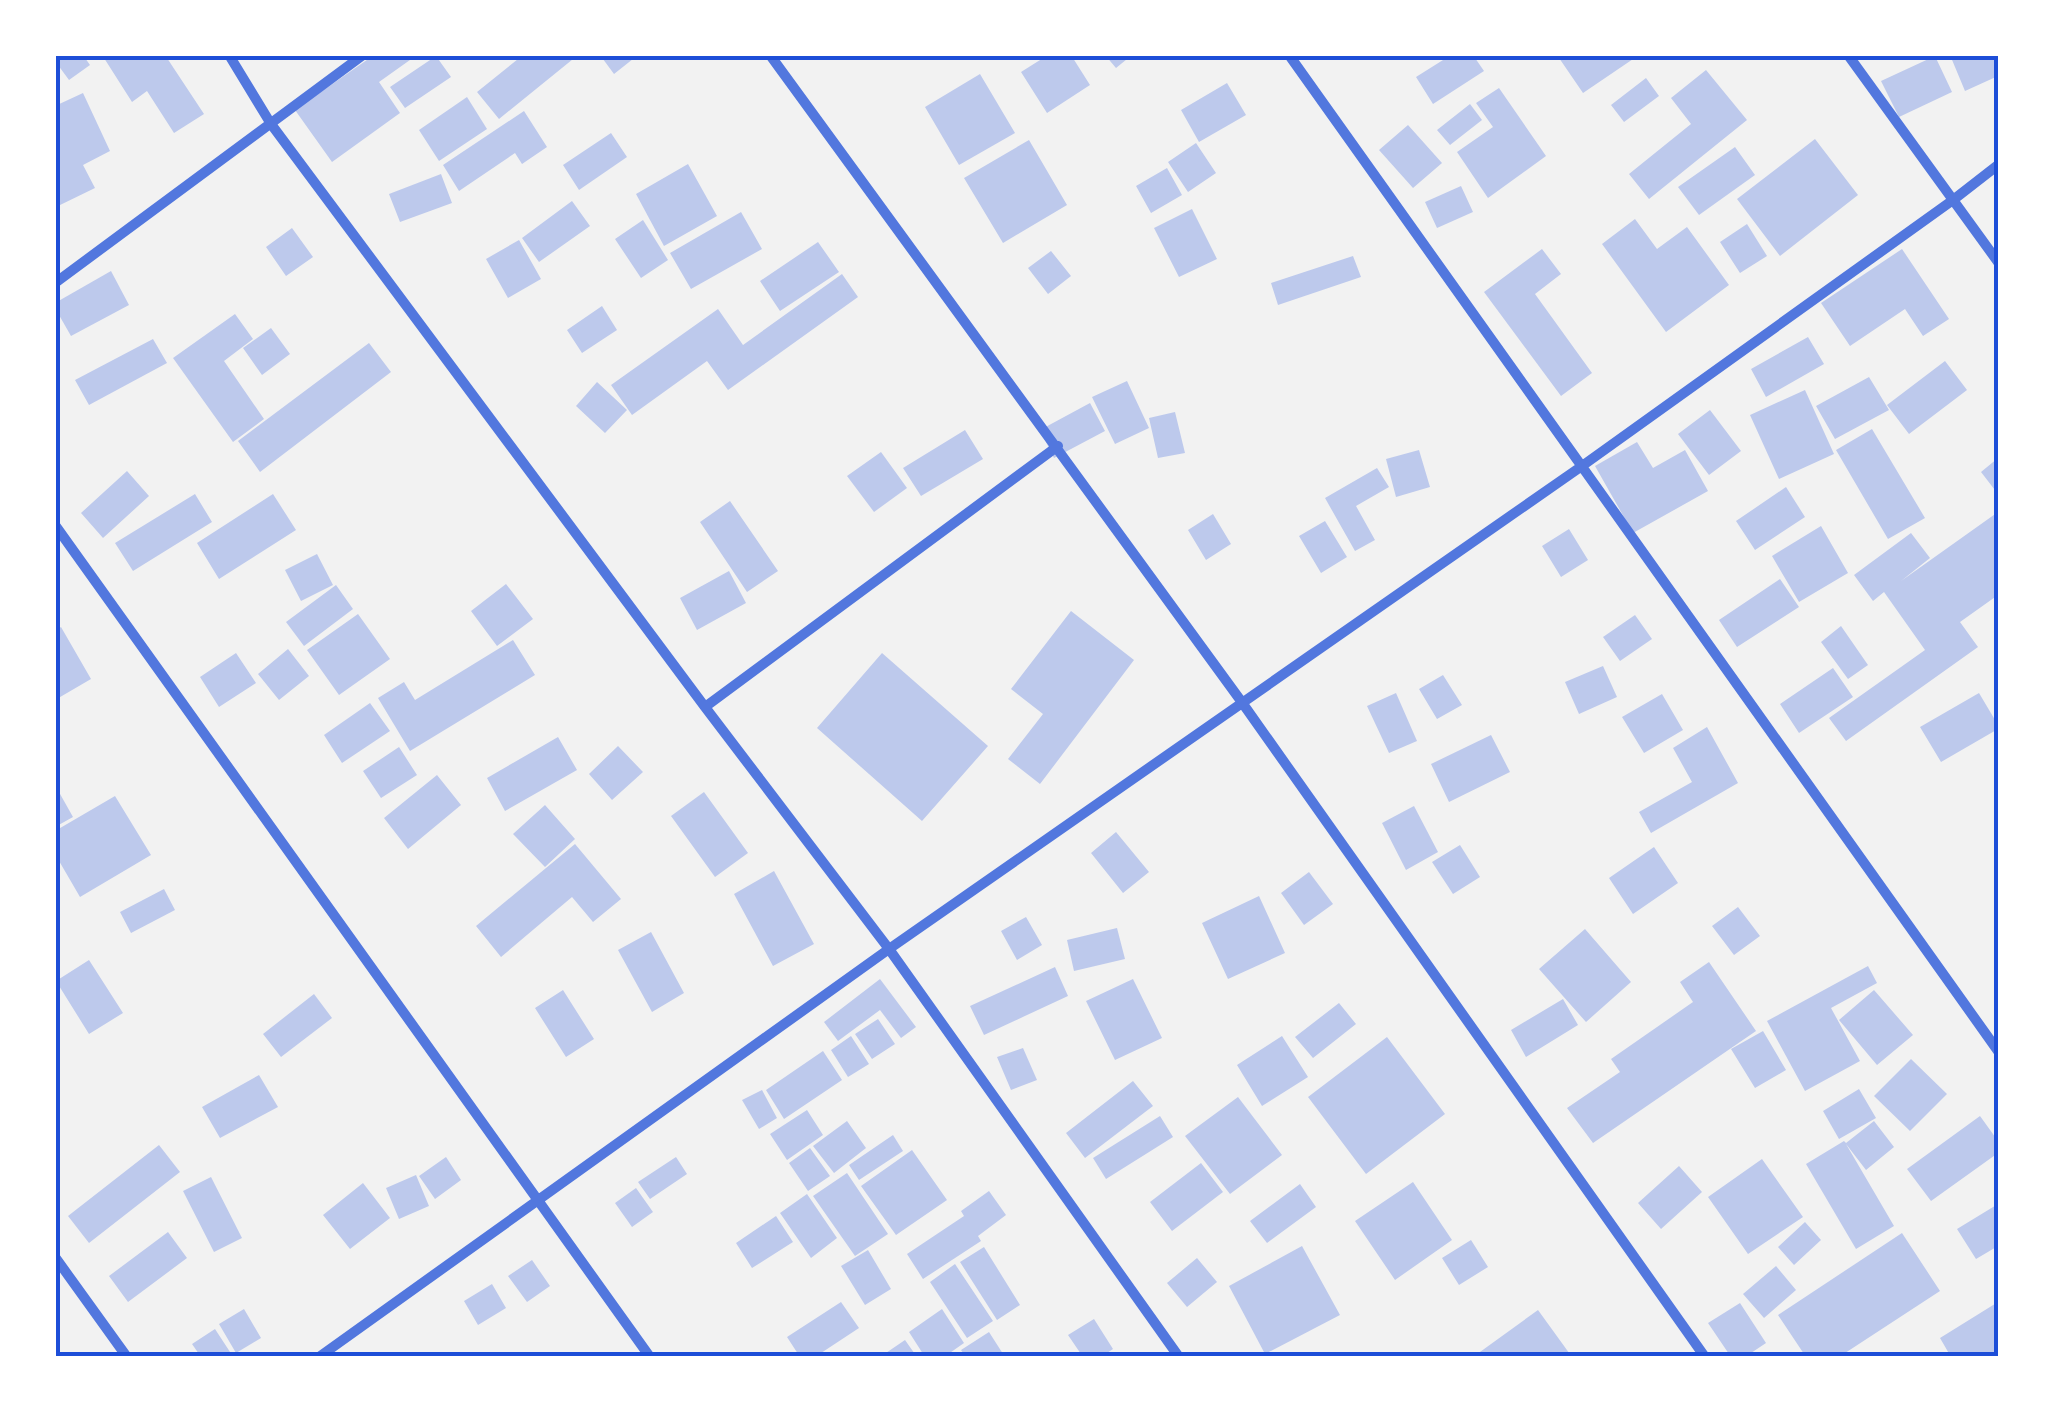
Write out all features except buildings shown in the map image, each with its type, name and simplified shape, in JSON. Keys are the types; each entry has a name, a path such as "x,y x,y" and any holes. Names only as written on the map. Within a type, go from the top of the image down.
{"street":[{"path":"229,55 271,124 889,949 1179,1357"},
{"path":"55,283 364,55"},
{"path":"770,55 1058,446 1706,1357"},
{"path":"1289,55 1998,1051"},
{"path":"1848,55 1998,262"},
{"path":"319,1357 889,949 1582,466 1998,165"},
{"path":"705,707 1058,446"},
{"path":"55,525 650,1357"},
{"path":"55,1257 127,1357"}]}
